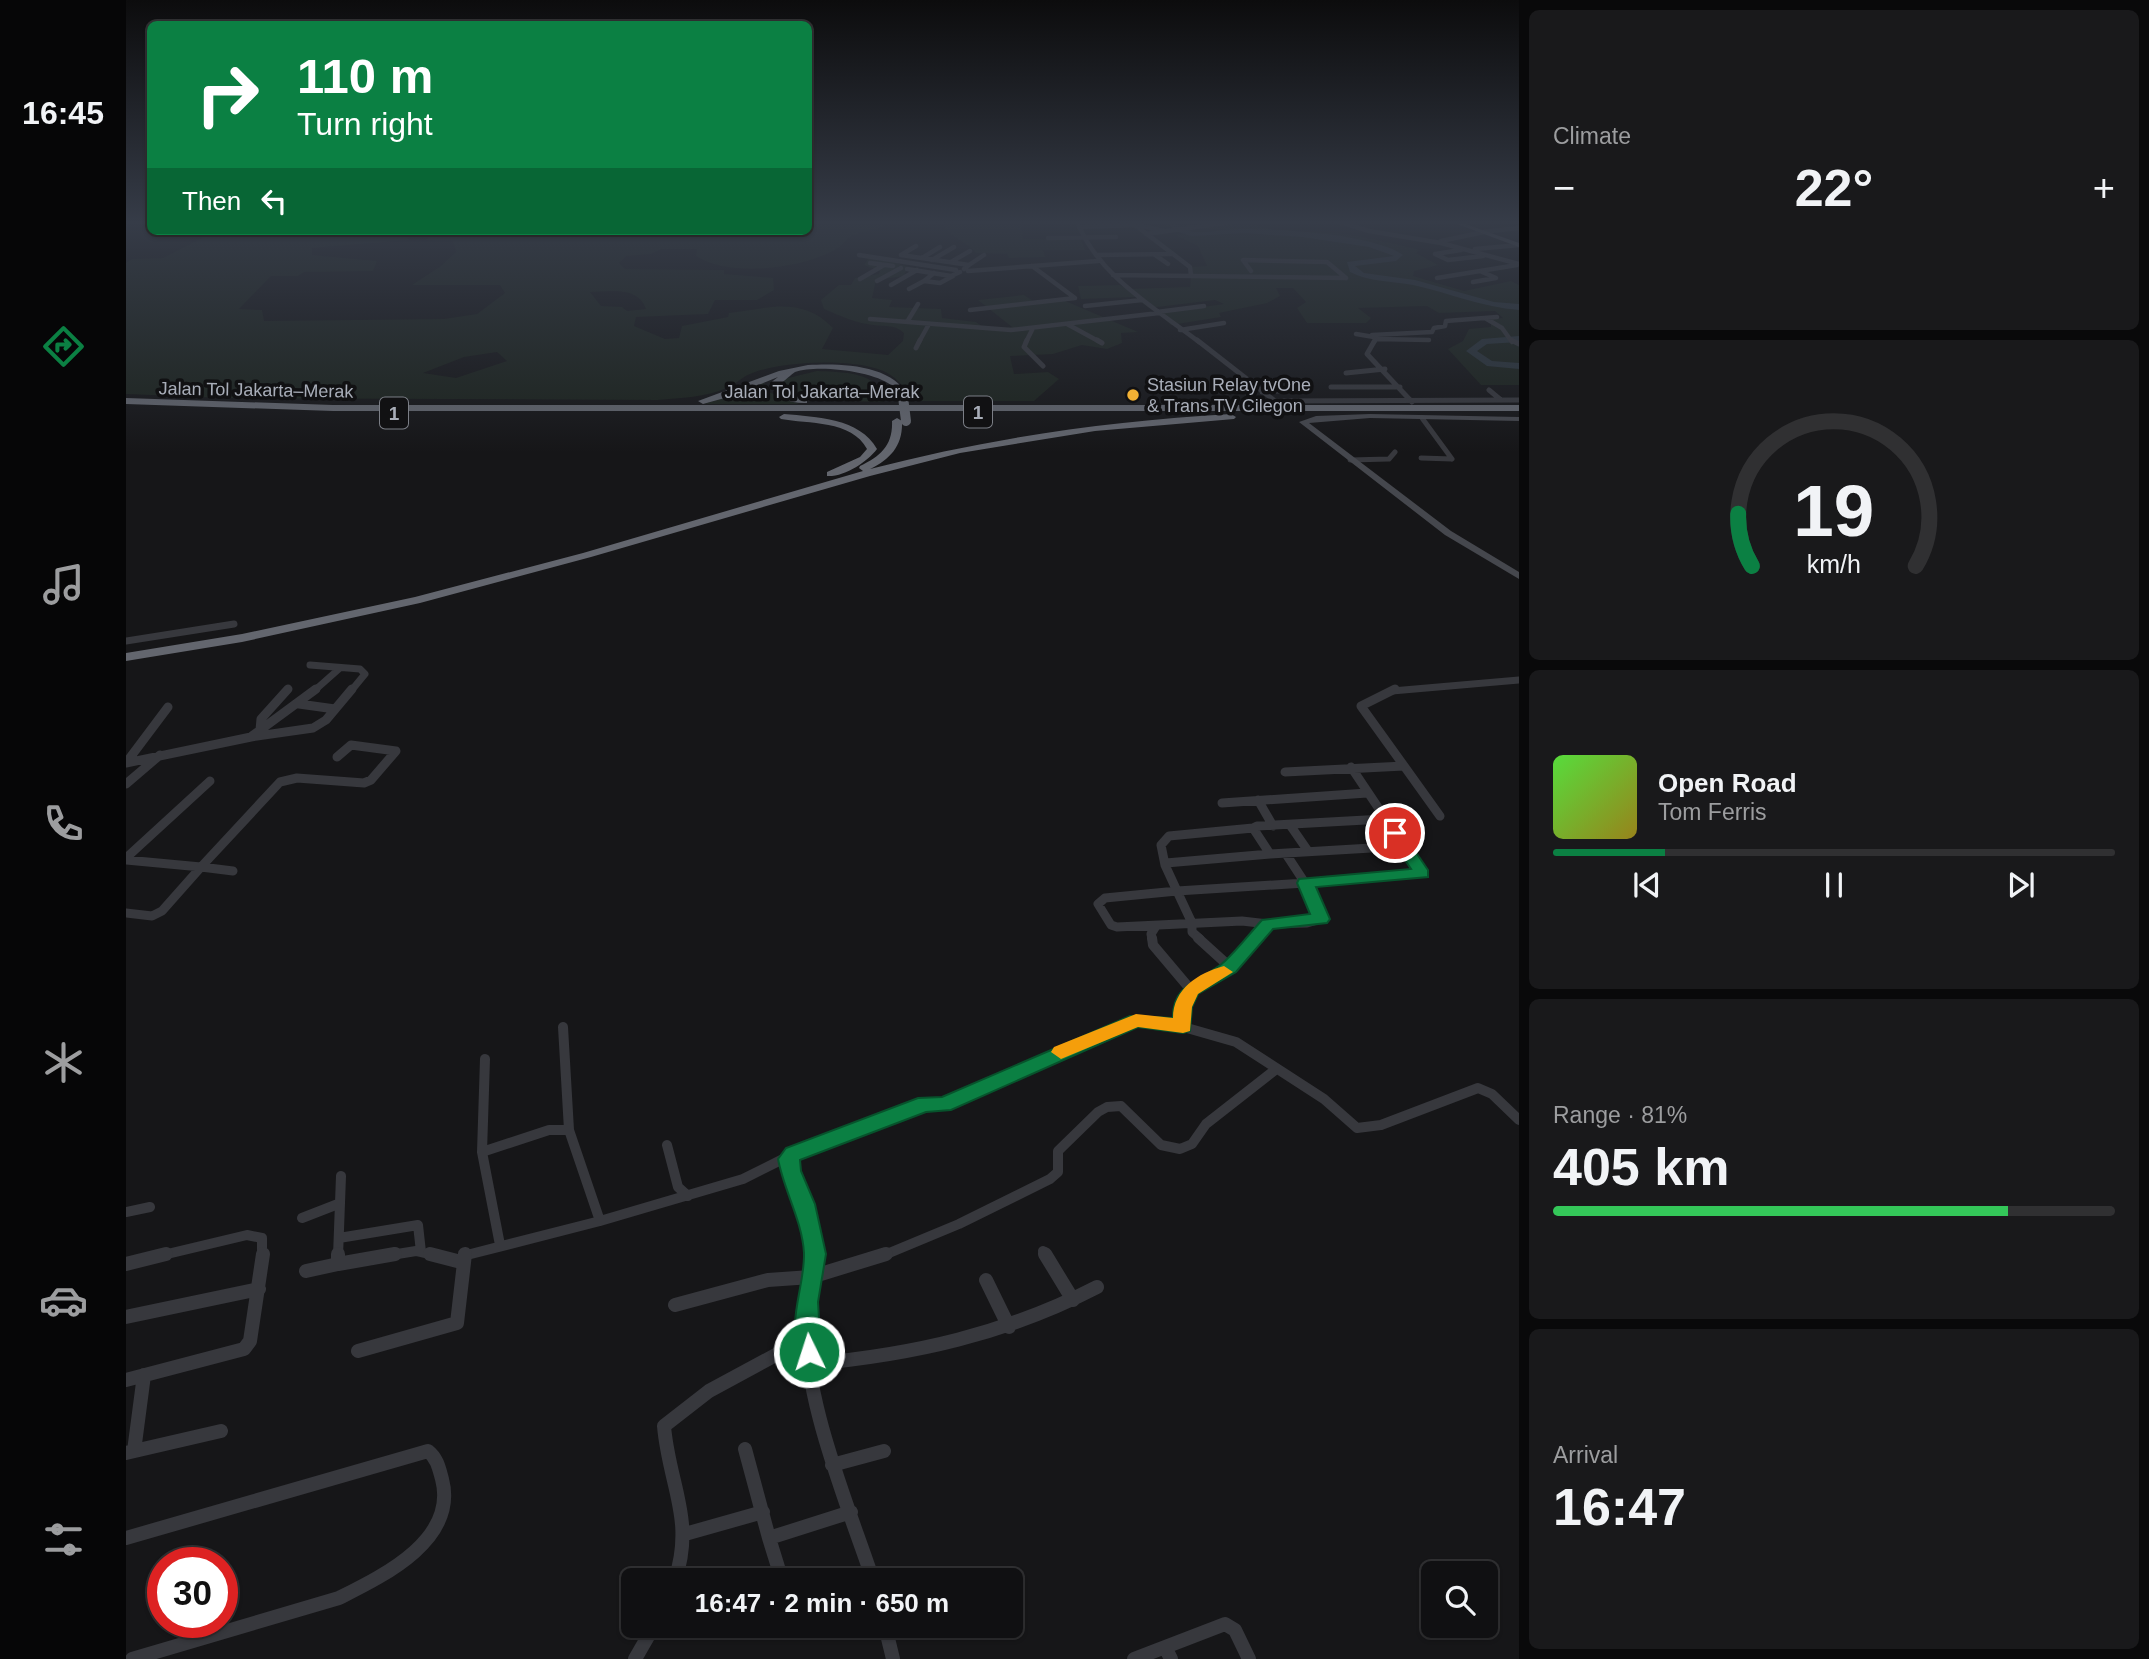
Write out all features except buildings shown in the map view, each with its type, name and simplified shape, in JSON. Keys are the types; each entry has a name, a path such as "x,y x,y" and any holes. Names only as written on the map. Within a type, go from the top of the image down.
{"highway":[{"path":"589,407 707,401 771,376 814,368 843,368 872,374 894,383 899,397 905,441 897,453 865,473"},
{"path":"899,397 883,381 837,370 791,373 774,384 784,396 803,401 920,408"},
{"name":"Jalan Tol Jakarta–Merak","path":"126,401 333,408 1519,410"},
{"name":"Jalan Tol Jakarta–Merak","path":"126,407 292,412 663,413 1519,410"},
{"path":"126,655 325,622 456,592 865,473 960,450 1070,431 1292,412"},
{"path":"663,413 811,419 852,430 871,443 871,452 864,460 769,498"},
{"path":"126,655 274,629 399,602 556,561 769,498 848,474 883,458 896,444 902,421"}],"street":[{"path":"970,310 1034,305 1029,302 1069,298"},
{"path":"1086,306 1142,300 1262,392 1279,402 1519,400"},
{"path":"907,322 918,304"},
{"path":"870,319 1011,330 1204,306"},
{"path":"1110,314 1157,312"},
{"path":"1374,337 1432,332 1434,328 1445,326 1446,321 1497,317"},
{"path":"1485,318 1502,328 1516,344"},
{"path":"1180,330 1224,323"},
{"path":"916,348 929,324"},
{"path":"1067,324 1102,344"},
{"path":"1033,328 1024,347 1044,366"},
{"path":"1356,334 1429,340"},
{"path":"1374,337 1367,354 1385,369 1412,401"},
{"path":"1346,373 1385,369"},
{"path":"1331,387 1399,387"},
{"path":"1262,392 1295,390"},
{"path":"1489,390 1501,400"},
{"path":"1459,393 1468,401"},
{"path":"1447,395 1455,401"},
{"path":"1421,458 1452,458 1422,418"},
{"path":"1519,419 1305,420 1306,425 1350,460 1448,533 1519,576"},
{"path":"1350,460 1389,459 1395,452"},
{"path":"126,640 234,624"},
{"path":"126,763 251,737 313,729 335,709 365,674 360,669 310,665"},
{"path":"251,737 299,704 340,668"},
{"path":"1440,816 1388,740 1360,706 1403,687 1519,680"},
{"path":"260,730 261,719 287,691 308,695"},
{"path":"299,704 335,709"},
{"path":"126,763 139,741 168,707"},
{"path":"126,913 157,914 280,782 297,778 364,783 371,780 396,751 351,745 337,757"},
{"path":"126,784 162,754"},
{"path":"1285,772 1404,766"},
{"path":"1286,854 1305,883 1321,919 1268,924 1242,921 1111,926 1101,913 1099,901 1177,891 1305,883 1418,876 1422,870 1384,819 1351,767"},
{"path":"126,859 210,781"},
{"path":"1222,803 1367,793"},
{"path":"1258,800 1273,826"},
{"path":"1230,967 1192,932 1192,923 1177,891 1161,845 1169,836 1384,819"},
{"path":"1290,825 1308,851"},
{"path":"1254,828 1270,853"},
{"path":"1166,863 1270,853 1405,846"},
{"path":"126,859 233,871"},
{"path":"1183,1026 1182,1007 1191,989 1230,967 1268,924"},
{"path":"1156,926 1151,934 1153,945 1191,989"},
{"path":"358,1351 457,1323 463,1296 463,1255 600,1221 743,1179 788,1159 793,1154 925,1104 944,1105 1136,1020 1183,1026 1236,1042 1275,1070 1325,1099 1357,1129 1365,1130 1423,1107 1448,1102 1478,1088 1492,1094 1519,1120"},
{"path":"562,1027 569,1130 600,1221"},
{"path":"485,1059 482,1152 500,1245"},
{"path":"675,1305 768,1280 811,1277 902,1249 1050,1179 1058,1172 1058,1151 1107,1107 1121,1106 1161,1145 1180,1149 1192,1144 1206,1124 1275,1070"},
{"path":"482,1152 549,1130 569,1130"},
{"path":"667,1145 678,1186 688,1196"},
{"path":"788,1159 804,1204 815,1254 806,1302 807,1338 819,1422 869,1568"},
{"path":"338,1264 341,1176"},
{"path":"302,1218 338,1204"},
{"path":"126,1212 150,1207"},
{"path":"339,1238 418,1225 421,1252"},
{"path":"126,1264 256,1235 262,1238 264,1246 250,1341 244,1349 126,1380"},
{"path":"1043,1251 1073,1300"},
{"path":"306,1271 421,1252 461,1262"},
{"path":"986,1280 1009,1327"},
{"path":"810,1364 909,1354 960,1344 1009,1327 1097,1287"},
{"path":"126,1317 259,1289"},
{"path":"680,1568 685,1534 664,1426 670,1418 716,1388 807,1338"},
{"path":"144,1375 130,1452 221,1431"},
{"path":"745,1449 778,1568"},
{"path":"126,1538 428,1451 435,1456 445,1497 441,1521 425,1540 397,1566 368,1584 339,1598 132,1659"},
{"path":"832,1465 884,1451"},
{"path":"685,1534 763,1511"},
{"path":"769,1538 851,1512"},
{"path":"1134,1659 1169,1654 1225,1624 1235,1630 1248,1659"},
{"path":"635,1659 647,1638"},
{"path":"888,1638 893,1659"}],"shaded area":[{"path":"126,298 249,298 239,309 262,310 264,321 444,319 477,314 498,298 595,298 601,306 622,307 627,311 646,309 638,298 760,298 715,300 708,314 636,317 634,326 665,339 679,338 682,326 728,317 729,313 771,307 797,308 809,311 833,328 822,349 888,355 903,341 904,333 901,330 842,317 824,309 821,300 892,300 889,307 941,309 942,318 976,322 987,330 1012,327 978,300 1029,298 1036,303 1063,300 1138,332 1121,333 1122,343 1107,349 1082,345 1053,354 1010,356 1014,374 1048,372 1059,379 1034,401 912,401 892,376 862,365 843,363 781,366 747,375 719,391 693,397 658,400 225,398 126,394","holes":["497,352 507,361 456,378 423,373 464,357"]},
{"path":"1137,298 1276,298 1267,303 1219,313 1221,317 1171,325 1159,313 1224,304 1215,300 1149,308"},
{"path":"1303,298 1519,298 1519,385 1481,385 1448,349 1463,341 1469,329 1491,327 1491,319 1503,318 1495,311 1439,313 1427,306 1358,308 1371,318 1366,323 1307,323 1297,308 1306,302"},
{"path":"817,371 848,373 868,379 876,384 883,402 817,399 779,389 780,380"},
{"path":"764,381 766,391 799,404 704,404 731,396"}],"waterway":[{"path":"1470,298 1494,305 1519,307"},
{"path":"1519,339 1485,341 1471,351 1490,364 1519,366"}],"slow traffic":[{"path":"1061,1052 1136,1020 1183,1026 1182,1007 1191,989 1224,972"}],"place":[{"name":"Stasiun Relay tvOne & Trans TV Cilegon","path":"1133,395"}],"route":[{"path":"809,1352 806,1302 815,1254 804,1204 790,1171 788,1159 793,1154 928,1103 944,1105 1136,1020 1183,1026 1182,1007 1191,989 1222,974 1238,960 1268,924 1307,923 1321,919 1305,883 1418,876 1422,873 1395,833"}]}
